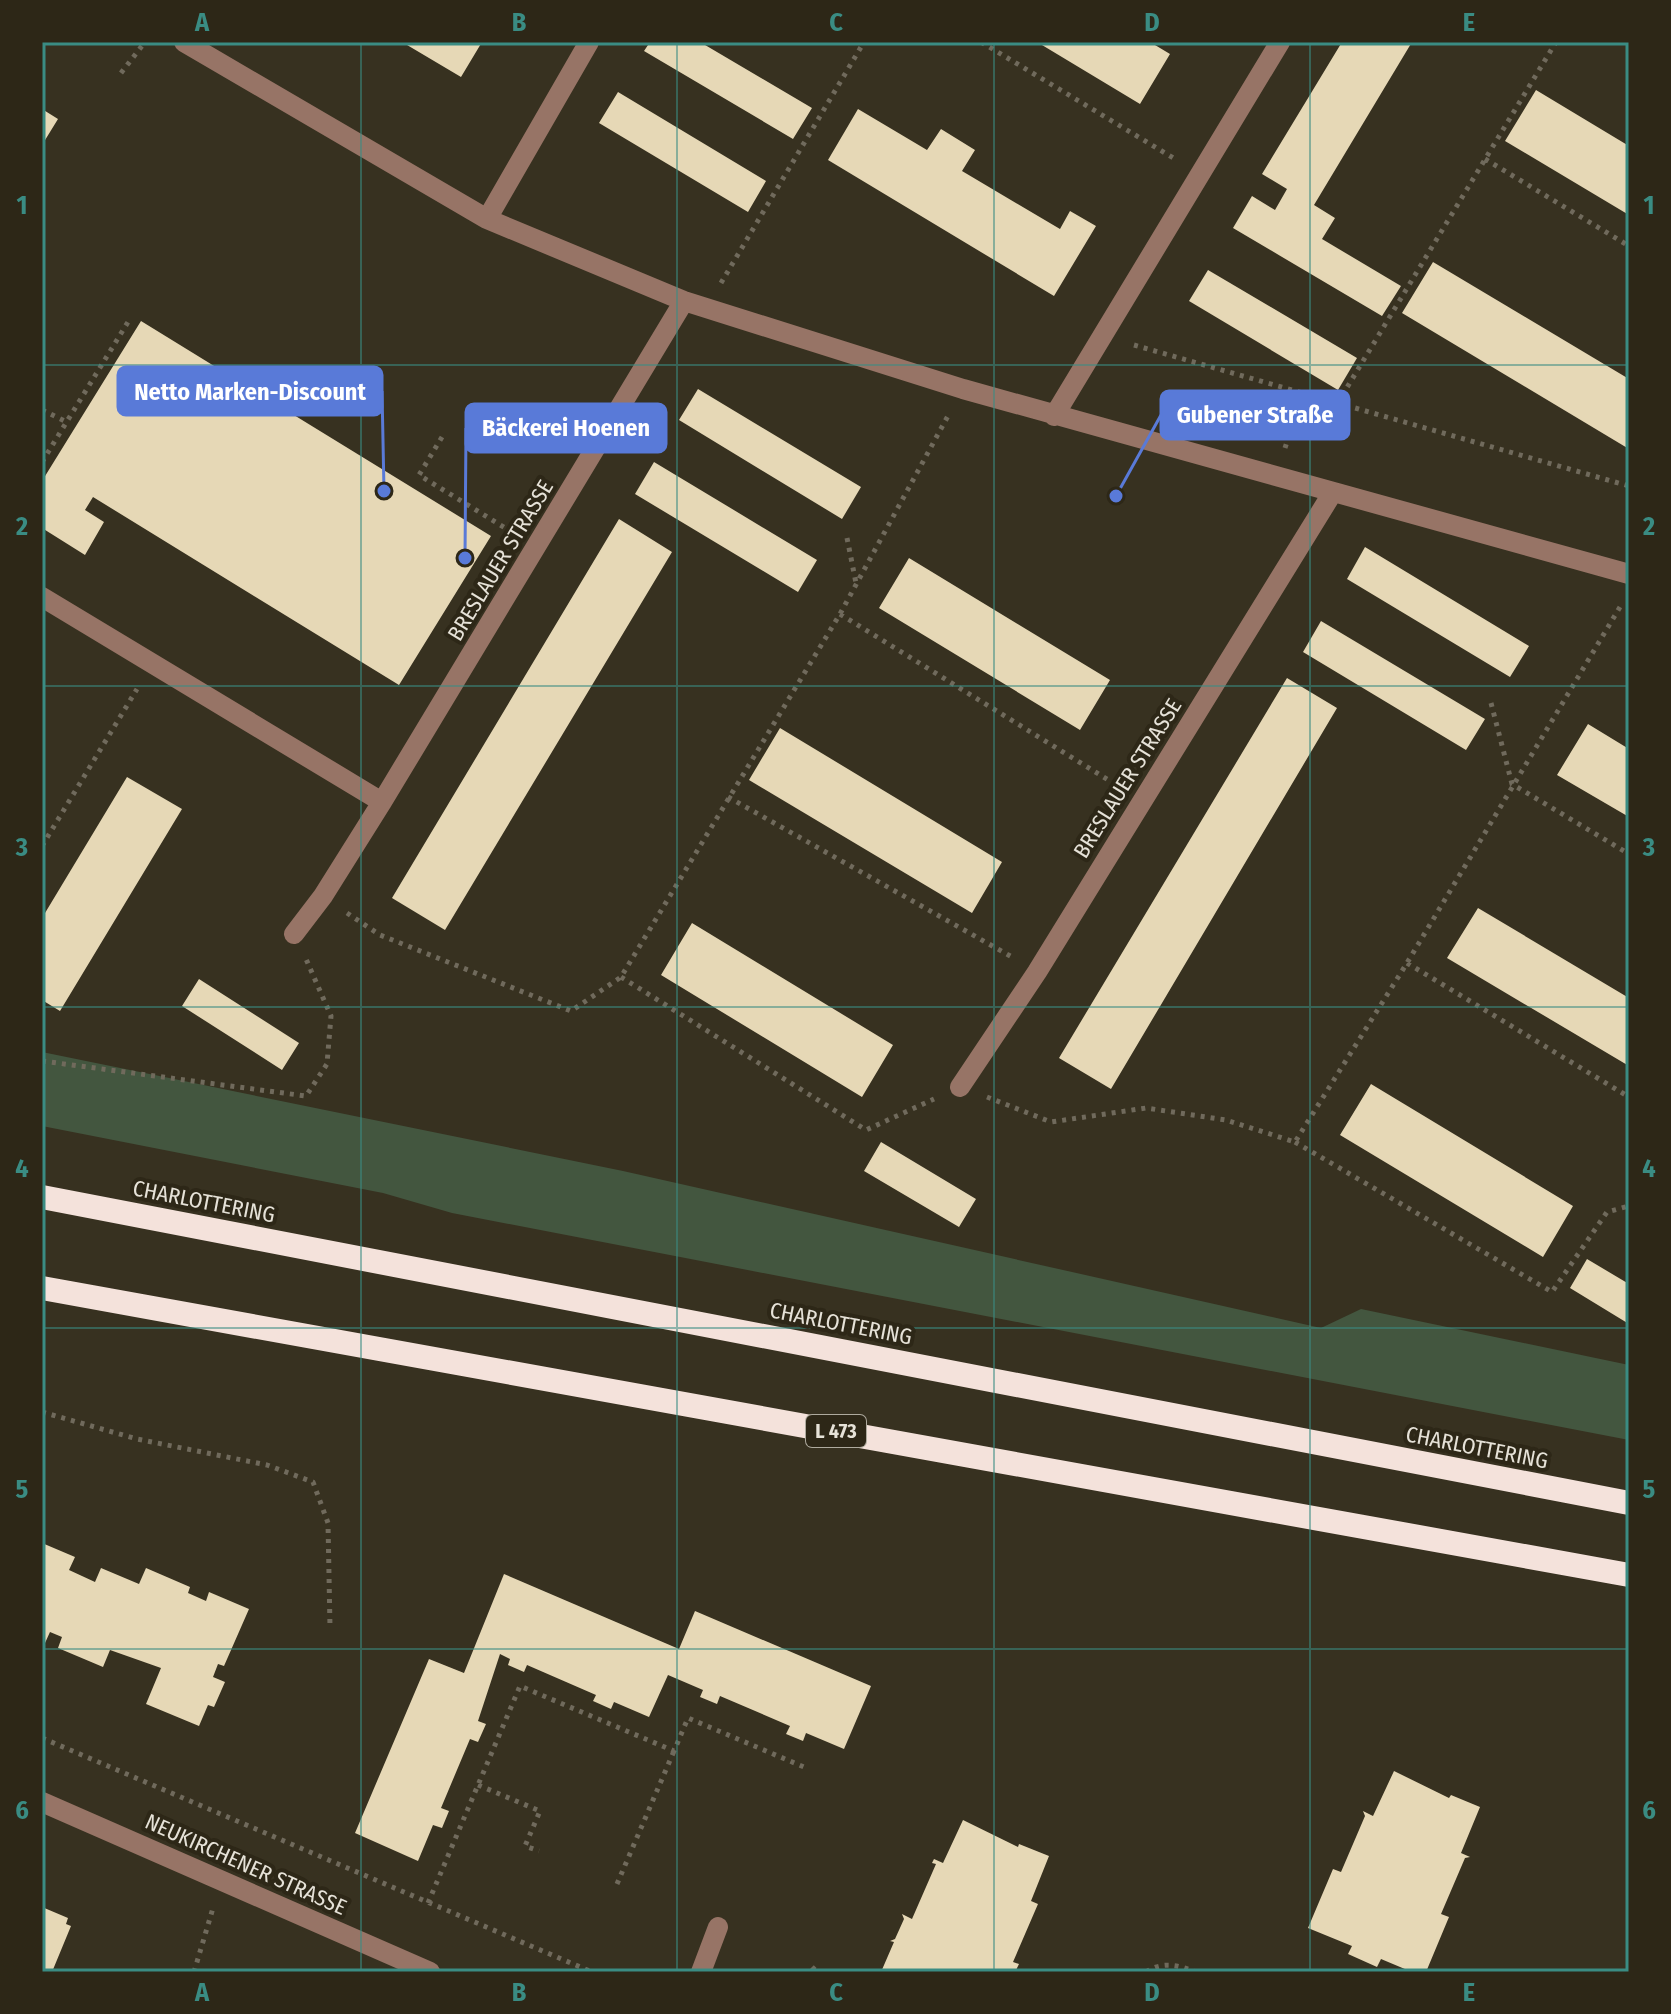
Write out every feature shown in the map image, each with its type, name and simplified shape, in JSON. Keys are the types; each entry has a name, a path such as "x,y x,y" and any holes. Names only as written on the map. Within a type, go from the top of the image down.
{"highway":[{"name":"CHARLOTTERING","path":"42,1197 1629,1503"},
{"name":"L 473","path":"42,1288 1629,1575"}],"street":[{"path":"184,42 487,219 684,301 1054,416 1629,574"},
{"path":"487,219 589,42"},
{"path":"1054,416 1280,42"},
{"name":"BRESLAUER STRASSE","path":"294,934 323,896 382,802 684,301"},
{"name":"BRESLAUER STRASSE","path":"960,1087 1037,972 1333,492"},
{"path":"42,597 382,802"},
{"name":"NEUKIRCHENER STRASSE","path":"42,1802 430,1972"},
{"path":"701,1972 718,1927"}],"path":[{"path":"121,73 145,42"},
{"path":"707,308 864,42"},
{"path":"981,42 1200,174"},
{"path":"1337,404 1556,42"},
{"path":"1485,159 1629,246"},
{"path":"42,462 128,322"},
{"path":"1103,335 1302,395 1629,486"},
{"path":"323,896 380,935 571,1011 621,977 840,614 963,389"},
{"path":"1276,476 1302,395"},
{"path":"42,410 67,422"},
{"path":"442,437 419,475 536,547"},
{"path":"847,538 856,584"},
{"path":"1295,1142 1407,963 1629,592"},
{"path":"840,614 1141,800"},
{"path":"42,846 154,663"},
{"path":"1491,703 1512,784 1629,854"},
{"path":"728,797 1037,972"},
{"path":"42,1061 306,1096 327,1064 331,1016 294,934"},
{"path":"1407,963 1629,1097"},
{"path":"621,977 866,1130 960,1087 1051,1122 1146,1108 1226,1120 1295,1142 1552,1292 1607,1212 1629,1206"},
{"path":"42,1412 137,1439 267,1465 313,1482 328,1523 330,1627"},
{"path":"428,1903 520,1686 674,1751"},
{"path":"617,1884 688,1718 804,1767"},
{"path":"42,1738 592,1972"},
{"path":"478,1785 540,1811 525,1846 539,1851"},
{"path":"194,1972 222,1879"},
{"path":"1146,1972 1156,1966 1177,1964 1196,1972"}],"green space":[{"path":"42,1052 623,1171 1321,1328 1361,1309 1629,1365 1629,1440 452,1213 383,1193 42,1126"}],"building":[{"path":"402,42 482,42 461,77"},
{"path":"650,42 700,42 812,108 793,139 644,51"},
{"path":"1037,42 1150,42 1170,54 1140,104"},
{"path":"1342,42 1412,42 1314,205 1335,218 1322,239 1401,286 1382,316 1233,228 1252,196 1275,210 1287,189 1262,174"},
{"path":"1536,90 1629,146 1629,215 1505,141"},
{"path":"618,92 766,181 748,212 599,123"},
{"path":"42,109 58,119 42,145"},
{"path":"858,109 927,150 941,129 975,150 962,171 1060,229 1070,211 1096,226 1054,296 828,160"},
{"path":"1433,262 1629,379 1629,449 1402,313"},
{"path":"1208,270 1357,358 1338,390 1189,301"},
{"path":"141,321 491,536 399,685 93,497 85,510 104,522 85,555 42,528 42,481"},
{"path":"698,389 861,487 842,519 679,420"},
{"path":"654,462 817,560 798,592 635,494"},
{"path":"619,519 672,552 445,930 392,898"},
{"path":"1365,547 1529,646 1510,677 1347,579"},
{"path":"909,558 1110,680 1080,730 879,608"},
{"path":"1321,621 1485,719 1466,750 1303,652"},
{"path":"1287,678 1337,708 1111,1089 1059,1058"},
{"path":"1588,724 1629,749 1629,817 1557,775"},
{"path":"780,728 1002,862 972,913 749,780"},
{"path":"127,777 182,809 60,1011 42,1000 42,918"},
{"path":"1478,908 1629,998 1629,1066 1447,958"},
{"path":"692,923 893,1045 862,1097 661,975"},
{"path":"199,979 299,1043 282,1070 182,1006"},
{"path":"1371,1084 1573,1206 1543,1257 1340,1135"},
{"path":"881,1142 976,1199 959,1227 864,1171"},
{"path":"1587,1259 1629,1284 1629,1324 1570,1288"},
{"path":"42,1543 75,1557 69,1570 95,1582 101,1568 139,1584 146,1568 190,1587 188,1593 206,1601 209,1592 249,1609 224,1666 218,1664 213,1677 225,1682 214,1707 208,1705 199,1726 146,1704 161,1668 110,1650 103,1667 58,1648 62,1637 50,1632 45,1643 42,1641"},
{"path":"504,1574 679,1649 695,1611 871,1686 844,1749 806,1733 803,1741 786,1734 790,1726 720,1696 717,1704 700,1697 703,1690 668,1675 649,1717 614,1702 611,1709 593,1701 596,1695 527,1665 524,1672 508,1665 510,1659 500,1654 478,1721 486,1724 478,1742 470,1739 441,1808 449,1811 442,1828 433,1825 418,1861 355,1833 429,1659 464,1673"},
{"path":"1394,1771 1449,1798 1451,1795 1480,1807 1461,1853 1470,1857 1465,1858 1441,1914 1449,1917 1426,1972 1412,1972 1381,1959 1377,1967 1348,1954 1352,1946 1308,1928 1333,1869 1341,1872 1365,1816 1363,1811 1373,1816"},
{"path":"963,1820 1018,1847 1019,1844 1049,1856 1031,1901 1038,1904 1013,1962 1019,1964 1015,1972 881,1972 894,1942 890,1941 895,1939 904,1919 902,1914 912,1919 936,1864 932,1863 934,1859 943,1863"},
{"path":"42,1907 68,1918 66,1924 71,1926 52,1972 42,1972"}],"place":[{"name":"Netto Marken-Discount","path":"384,491"},
{"name":"Gubener Straße","path":"1116,496"},
{"name":"Bäckerei Hoenen","path":"465,558"}]}
